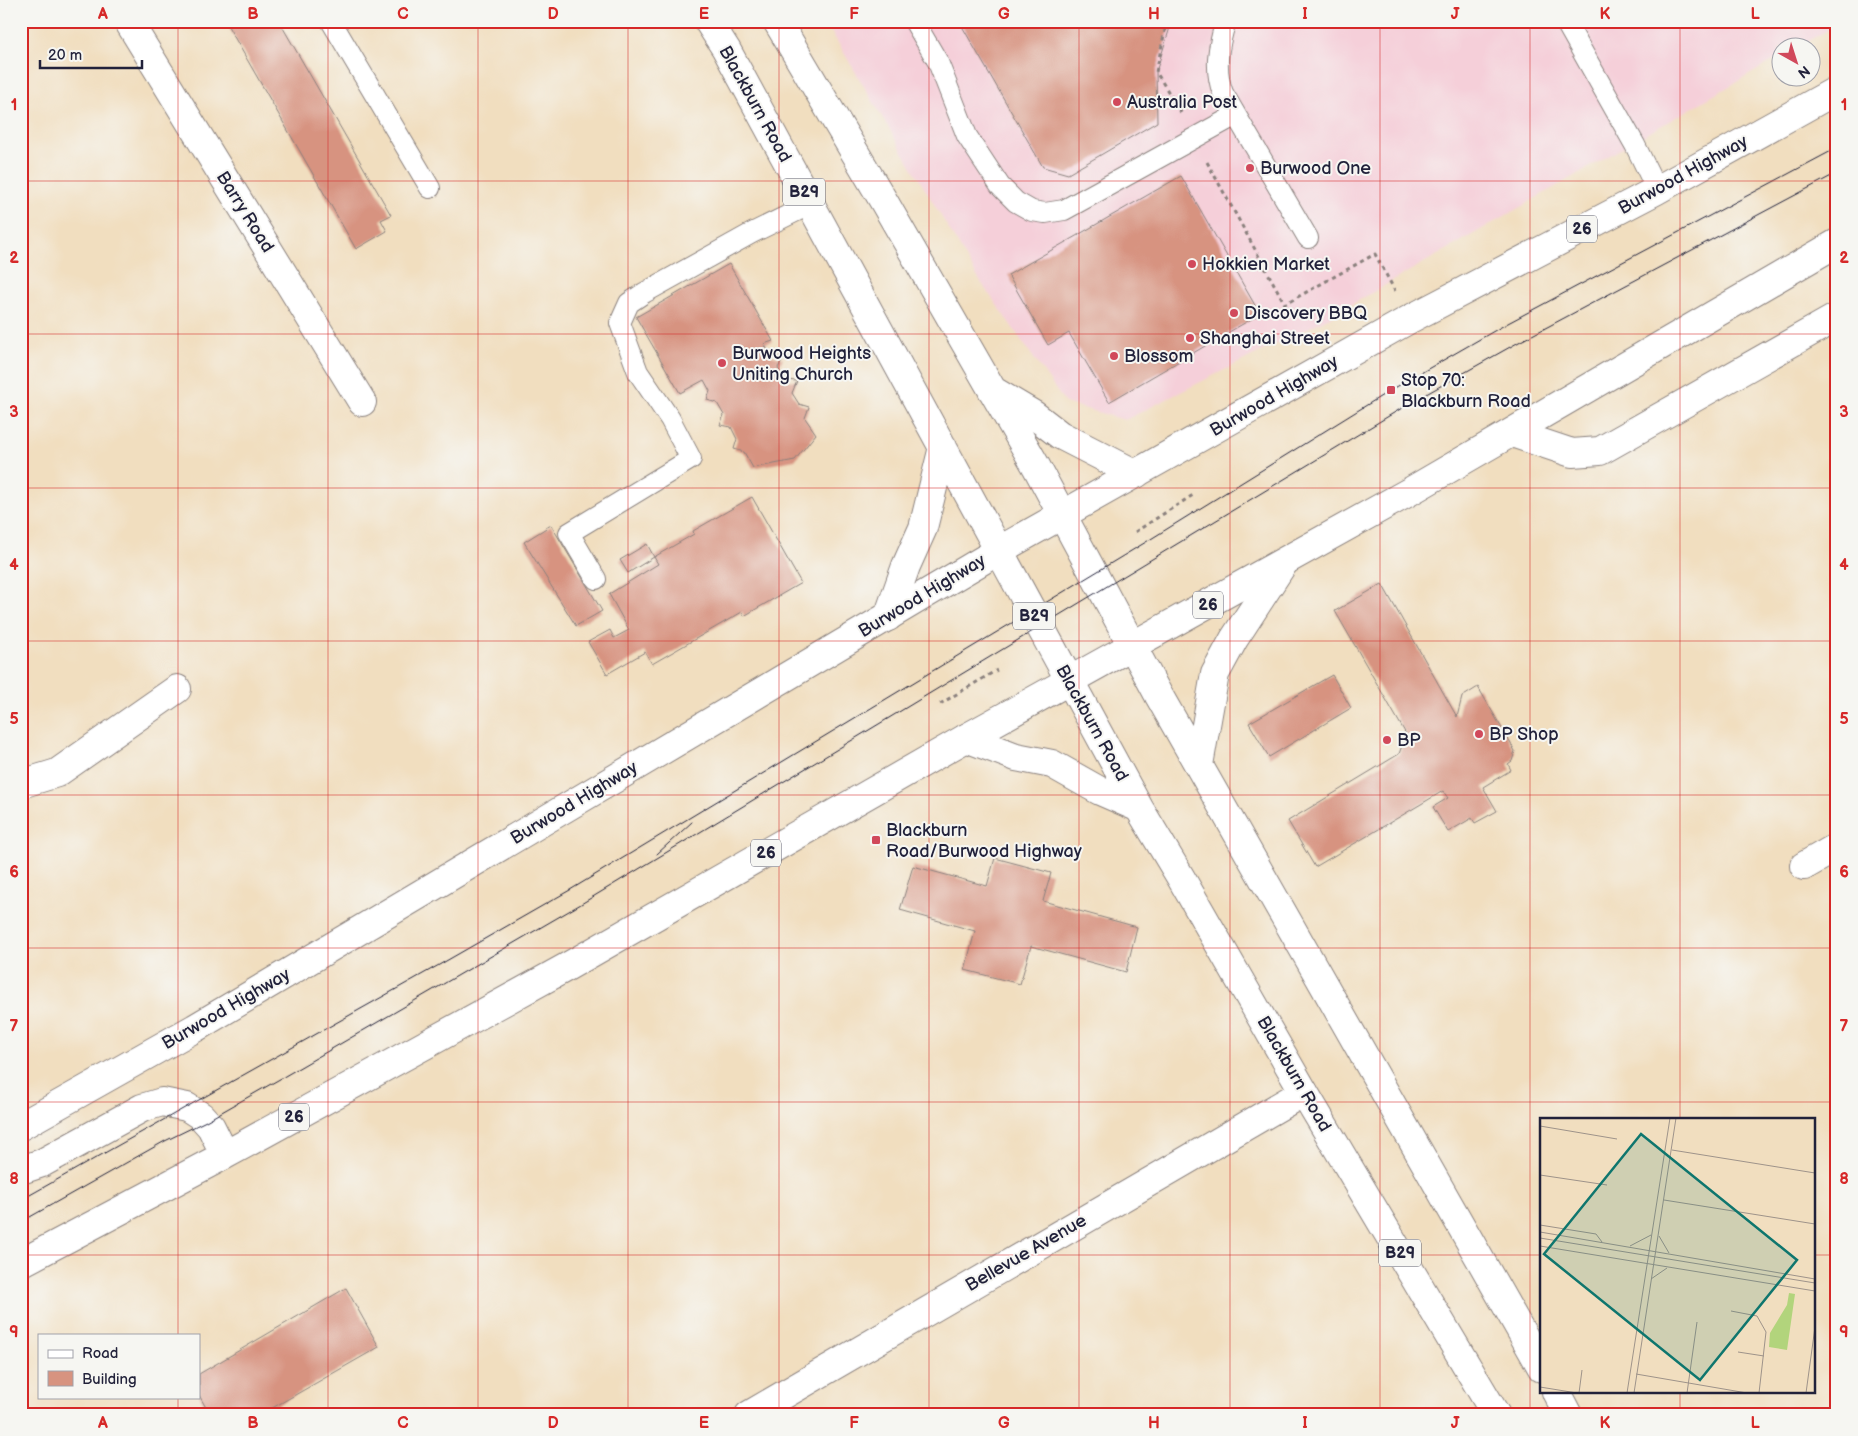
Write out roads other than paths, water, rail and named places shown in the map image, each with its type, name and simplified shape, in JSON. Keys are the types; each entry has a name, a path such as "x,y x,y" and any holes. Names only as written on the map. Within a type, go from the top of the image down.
{"main road":[{"name":"Barry Road","path":"128,21 362,402"},
{"name":"Blackburn Road","path":"708,21 726,49 1139,808 1304,1092 1496,1415"},
{"path":"777,21 883,200 1036,466 1132,647 1540,1364"},
{"name":"Burwood Highway","path":"21,1126 203,1023 998,551 1402,324 1658,190 1837,90"},
{"name":"26","path":"21,1263 225,1155 557,972 966,738 1283,564 1837,243"},
{"path":"1512,432 1572,453 1600,451 1837,317"},
{"path":"991,389 1034,415 1060,435 1136,474"},
{"path":"888,617 906,566 923,528 943,447"},
{"path":"1199,765 1215,674 1234,639 1283,564"},
{"path":"21,784 57,773 177,690"},
{"path":"966,738 1016,757 1052,764 1100,791 1139,808"},
{"path":"1804,866 1837,847"},
{"name":"Bellevue Avenue","path":"749,1415 1304,1092"},
{"path":"21,1170 42,1163 142,1108 162,1102 187,1107 201,1116 211,1127 225,1155"},
{"path":"1557,1394 1568,1415"}],"lane":[{"path":"331,21 430,188"},
{"path":"914,21 938,62 967,136 1000,186 1016,202 1032,211 1044,213 1064,210 1236,115"},
{"path":"1226,21 1218,51 1219,81 1223,93 1308,238"},
{"path":"1565,21 1635,144 1658,190"},
{"path":"596,579 569,533 691,459 670,419 638,372 620,323 629,303 725,248 810,204"}],"tram line":[{"path":"21,1200 570,890 1146,542 1391,390 1508,323 1837,148"},
{"path":"21,1222 165,1141 206,1121 581,904 1412,402 1519,342 1837,173"},
{"path":"657,854 692,822"}],"place":[{"name":"Australia Post","path":"1117,102"},
{"name":"Burwood One","path":"1250,168"},
{"name":"Hokkien Market","path":"1192,264"},
{"name":"Discovery BBQ","path":"1234,313"},
{"name":"Shanghai Street","path":"1190,338"},
{"name":"Blossom","path":"1114,356"},
{"name":"Burwood Heights Uniting Church","path":"722,363"},
{"name":"Stop 70: Blackburn Road","path":"1391,390"},
{"name":"BP Shop","path":"1479,734"},
{"name":"BP","path":"1387,740"},
{"name":"Blackburn Road/Burwood Highway","path":"876,840"}]}
